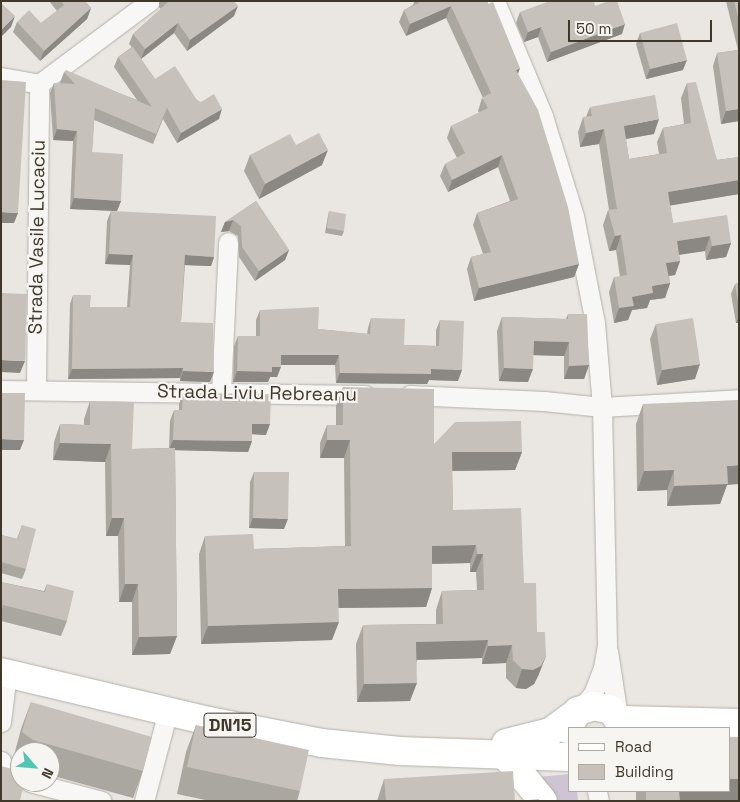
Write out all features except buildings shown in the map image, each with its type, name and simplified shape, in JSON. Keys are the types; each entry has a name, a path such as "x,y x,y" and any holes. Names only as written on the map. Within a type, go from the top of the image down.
{"main road":[{"name":"DN15","path":"4,673 168,711 322,743 506,756 533,754 568,757"},
{"name":"DN15","path":"462,753 550,732 576,713 594,706 612,710 621,722 739,722"},
{"path":"569,727 576,713"},
{"path":"568,728 566,732 568,742"},
{"path":"506,756 544,801"}],"street":[{"path":"1,77 39,84 150,1"},
{"path":"495,1 543,116 574,216 595,322 602,407 607,646 603,668 593,694 576,713"},
{"name":"Strada Vasile Lucaciu","path":"36,390 39,84"},
{"path":"221,393 228,242"},
{"name":"Strada Liviu Rebreanu","path":"1,390 458,396 602,407 739,399"},
{"path":"607,646 613,666 621,722"},
{"path":"1,722 4,673"},
{"path":"144,801 168,711"},
{"path":"1,760 2,765 10,771"},
{"path":"58,792 102,801"}],"shaded area":[{"path":"568,774 568,792 577,792 578,801 552,801 538,777"}]}
